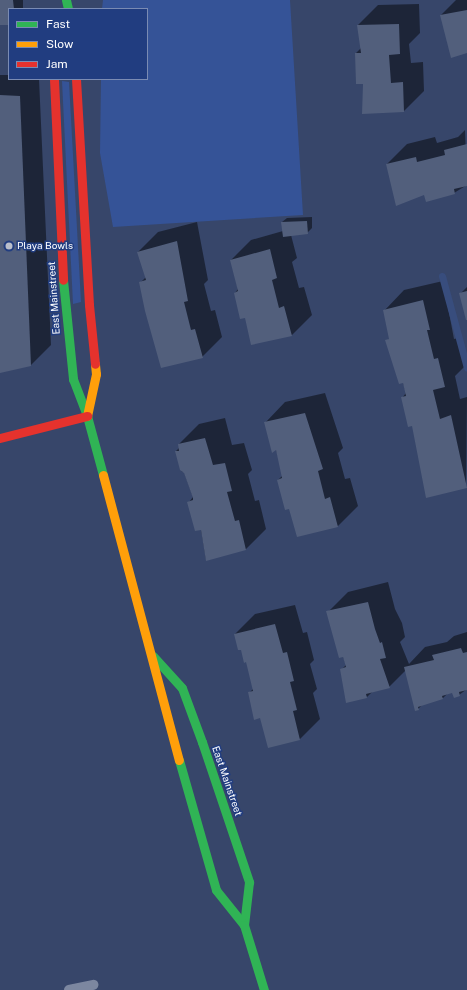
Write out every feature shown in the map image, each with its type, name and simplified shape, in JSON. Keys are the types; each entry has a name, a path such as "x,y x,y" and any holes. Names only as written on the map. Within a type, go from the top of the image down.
{"main road":[{"name":"East Mainstreet","path":"54,80 65,321 73,379 88,416 153,656 161,696 216,890 244,925 264,990"},
{"name":"East Mainstreet","path":"76,80 89,305 96,374 88,416"},
{"path":"0,438 88,416"},
{"name":"East Mainstreet","path":"153,656 182,688 202,742 249,882 244,925"}],"lane":[{"path":"69,990 93,984"}],"shaded area":[{"path":"103,0 290,0 303,215 113,227 100,153 101,80 148,80 148,8 102,8"},
{"path":"62,81 69,82 81,302 73,304"}],"building":[{"path":"0,0 13,0 14,8 8,8 8,25 0,25"},
{"path":"467,10 467,53 451,58 440,15"},
{"path":"399,24 400,54 389,55 391,83 403,82 404,112 362,114 363,84 356,84 355,53 361,53 357,25"},
{"path":"0,95 20,96 31,366 0,373"},
{"path":"467,144 467,186 454,189 455,194 426,202 424,195 396,206 386,164 416,157 417,162 445,155 444,150"},
{"path":"307,221 308,234 283,237 281,222"},
{"path":"177,241 188,301 184,302 191,330 195,329 203,358 161,368 145,311 139,282 146,280 137,252"},
{"path":"270,249 277,278 272,280 279,308 284,306 292,336 251,345 245,318 240,319 234,293 238,291 230,260"},
{"path":"467,291 467,320 466,320 459,293"},
{"path":"423,300 430,330 427,330 434,359 438,358 445,387 433,390 440,419 451,415 467,488 426,498 412,426 408,427 401,397 406,396 403,383 399,384 385,340 389,339 383,310"},
{"path":"305,413 323,469 318,471 325,499 330,497 338,527 297,537 289,509 285,510 277,480 282,478 276,450 272,453 264,422"},
{"path":"205,438 213,465 225,463 232,491 227,492 235,521 239,520 246,550 206,561 201,530 195,531 187,502 193,500 193,498 184,473 180,470 175,451 179,451 178,444"},
{"path":"368,602 375,629 380,643 382,642 386,658 380,659 390,688 366,694 367,698 346,703 340,669 346,667 343,657 339,658 326,611"},
{"path":"275,624 283,653 287,652 294,681 290,682 297,710 293,711 300,740 268,748 260,718 254,720 248,692 253,691 246,662 244,663 241,650 238,650 234,634"},
{"path":"461,648 463,653 467,652 467,690 459,692 460,696 454,698 452,693 442,696 443,699 418,707 419,710 415,711 404,667 434,660 432,655"}],"waterway":[{"path":"442,276 467,368"}],"traffic: fast":[{"path":"66,0 68,8"},
{"path":"63,280 73,379 87,416 103,475"},
{"path":"153,656 182,688 202,742 249,882 244,925"},
{"path":"179,760 216,890 244,925 264,990"}],"traffic: slow":[{"path":"87,416 96,374 95,364"},
{"path":"103,475 179,760"}],"traffic: jam":[{"path":"54,80 63,280"},
{"path":"76,80 89,305 95,364"},
{"path":"0,438 87,416"}],"place":[{"name":"Playa Bowls","path":"9,246"}]}
